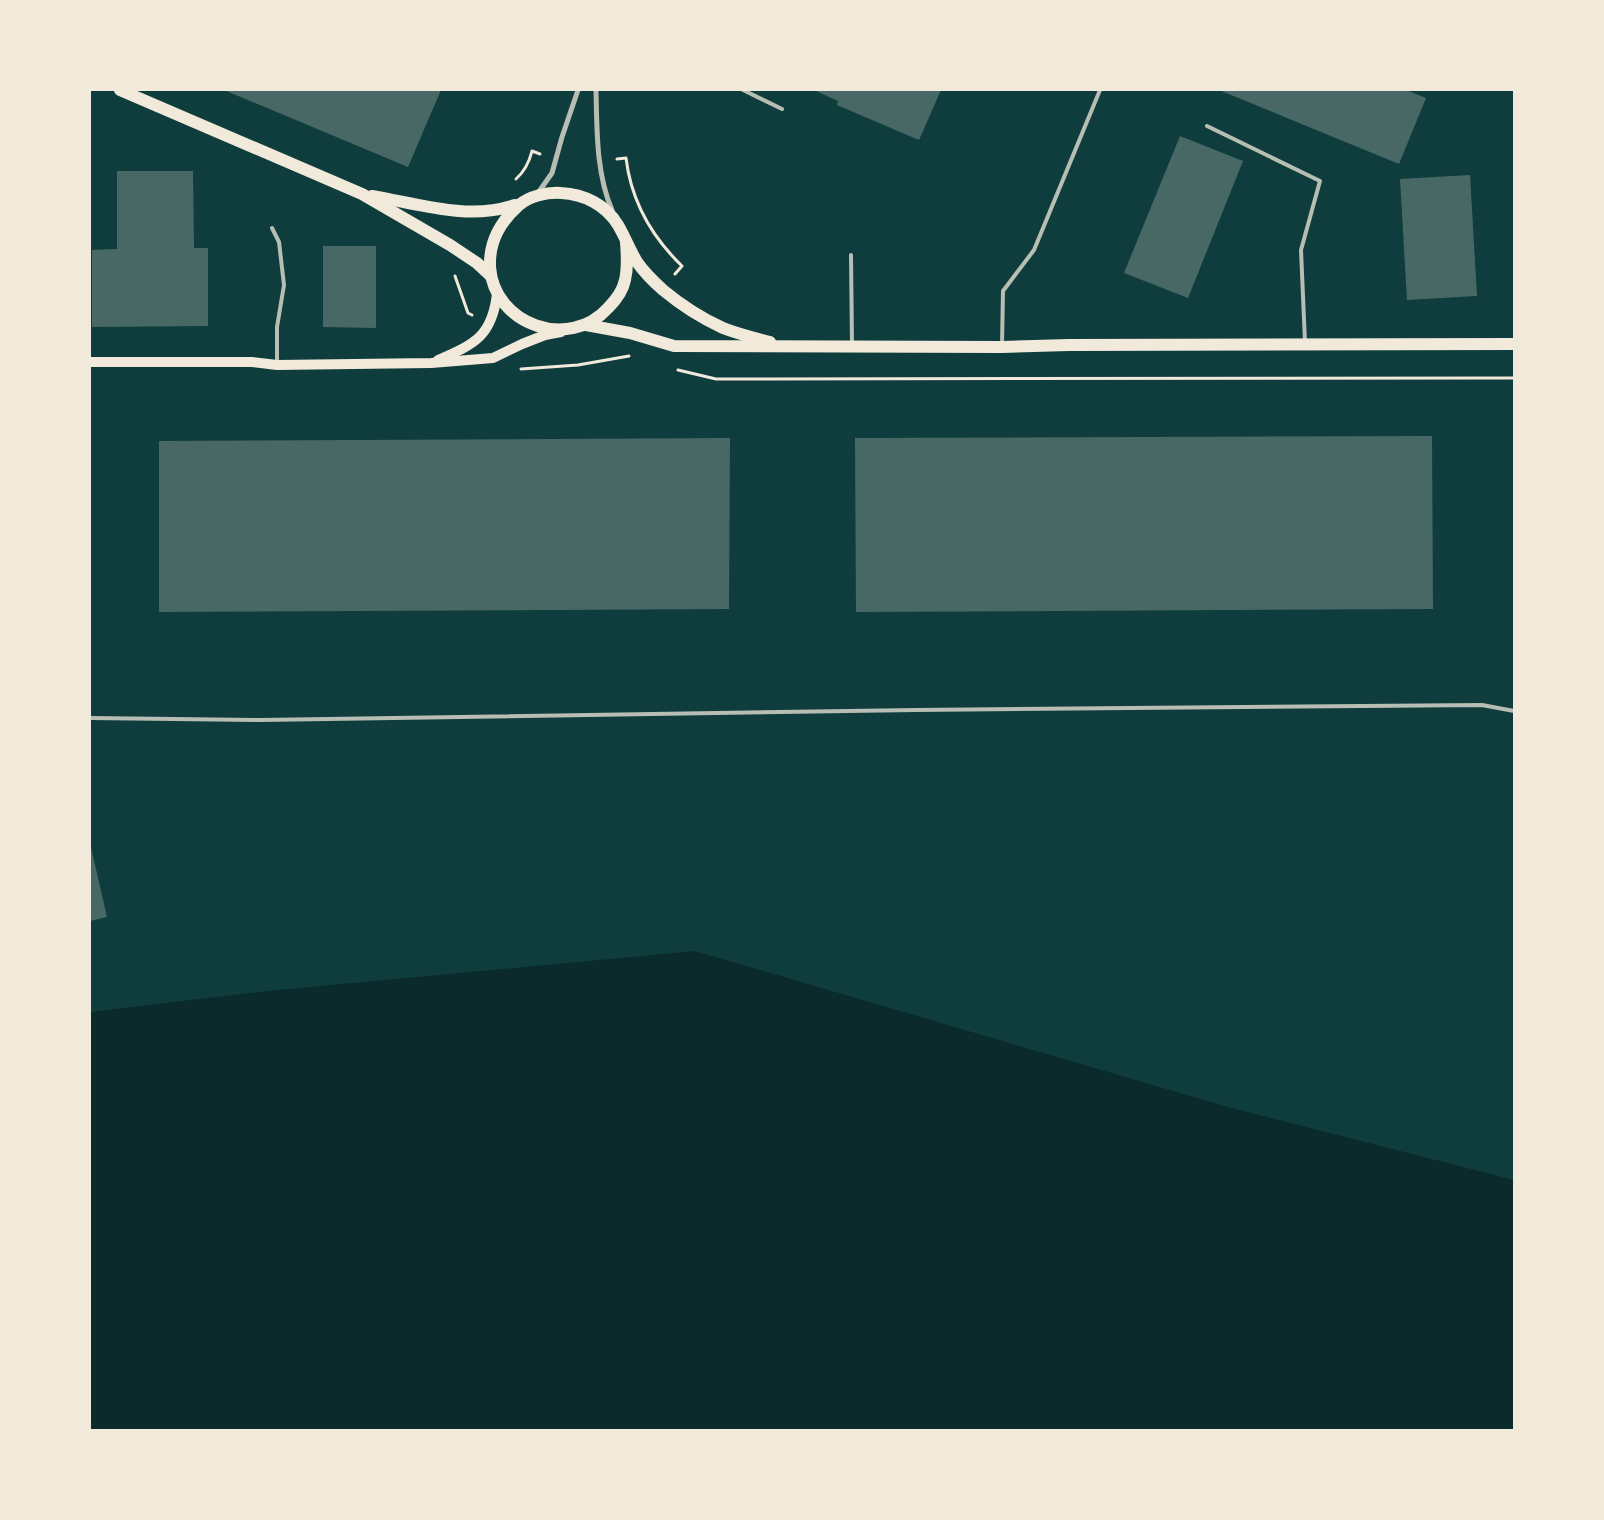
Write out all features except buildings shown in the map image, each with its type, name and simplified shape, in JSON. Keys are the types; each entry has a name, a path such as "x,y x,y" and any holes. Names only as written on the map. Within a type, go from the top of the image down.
{"main road":[{"path":"120,90 362,194 450,245 477,263 491,276"},
{"path":"362,194 456,211 472,212 500,210 537,196 555,192 574,194 591,200 606,211 618,225 638,264 662,289 688,309 724,328 782,346"},
{"path":"522,202 506,216 495,235 490,255 491,276 497,294 507,308 520,319 535,327 569,330"},
{"path":"90,362 252,362 277,365 430,363 493,358 538,338 586,325 603,314 616,300 625,282 628,262 626,242"},
{"path":"430,363 461,350 476,341 493,318 497,294"},
{"path":"586,325 630,333 674,346 1002,348 1079,345 1514,344"}],"street":[{"path":"537,196 552,173 578,90"},
{"path":"596,90 598,140 602,175 610,206 618,225"}],"lane":[{"path":"743,90 782,108"},
{"path":"1002,348 1003,291 1034,250 1100,90"},
{"path":"1207,126 1320,181 1302,250 1305,344"},
{"path":"272,228 279,242 284,285 277,327 277,365"},
{"path":"850,255 852,348"},
{"path":"90,718 261,720 916,710 1472,705 1514,711"}],"path":[{"path":"510,182 523,173 529,163 532,151"},
{"path":"626,158 632,192 652,231 682,266"},
{"path":"452,267 468,313"},
{"path":"518,369 578,365 629,356 638,359"},
{"path":"672,368 716,379 1514,378"}],"water":[{"path":"695,951 1228,1107 1514,1180 1514,1430 90,1430 90,1012 267,991"}]}
